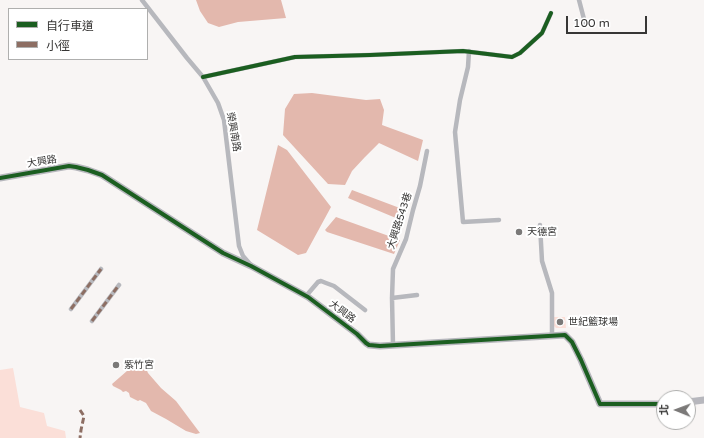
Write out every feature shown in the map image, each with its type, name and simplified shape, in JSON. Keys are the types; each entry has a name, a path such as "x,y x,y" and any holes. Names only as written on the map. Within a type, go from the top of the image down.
{"street":[{"name":"榮興南路","path":"142,0 186,58 203,76 218,103 224,120 239,246 243,256 251,266"},
{"path":"579,0 585,23"},
{"path":"203,76 295,57 454,51 469,51 512,57 520,53 542,33 551,13"},
{"path":"469,51 468,67 460,100 456,132 463,222 498,220"},
{"name":"大興路543巷","path":"393,345 393,269 406,239 420,186 427,151"},
{"name":"大興路","path":"0,178 69,166 102,175 223,253 251,266 306,296 357,334 369,345 393,345 565,335 572,342 600,404 656,404"},
{"path":"540,225 542,261 552,293 552,336"},
{"path":"72,309 101,269"},
{"path":"306,296 318,282 326,282 334,286 365,310"},
{"path":"92,322 118,285"},
{"path":"392,298 417,295"}],"shaded area":[{"path":"196,0 281,0 286,18 238,22 219,27 208,23 200,11"},
{"path":"312,93 366,100 380,99 384,110 382,125 423,140 418,161 379,143 352,171 345,185 328,184 283,135 285,109 294,94"},
{"path":"278,145 287,150 331,207 306,253 298,255 257,230"},
{"path":"352,190 405,210 403,221 348,198"},
{"path":"336,217 400,240 394,254 327,232 325,230"},
{"name":"世紀籃球場","path":"554,317 565,317 566,328 556,328 554,326"},
{"path":"138,363 142,363 145,366 148,373 161,388 176,401 200,433 196,434 186,431 151,411 146,403 130,397 129,393 126,391 123,392 113,386 112,384"},
{"path":"13,368 20,407 44,413 47,426 65,431 66,438 0,438 0,370"}],"marked path":[{"path":"71,309 101,269"},
{"path":"92,321 119,285"},
{"path":"80,410 84,416 80,438"}],"cycle path":[{"path":"203,77 295,57 463,51 512,57 520,53 542,33 551,13"},
{"path":"0,178 69,166 102,175 223,253 251,266 308,297 357,334 369,345 380,346 565,335 572,342 600,404 656,404"}],"place":[{"name":"天德宮","path":"519,232"},
{"name":"世紀籃球場","path":"560,322"},
{"name":"紫竹宮","path":"116,365"}]}
